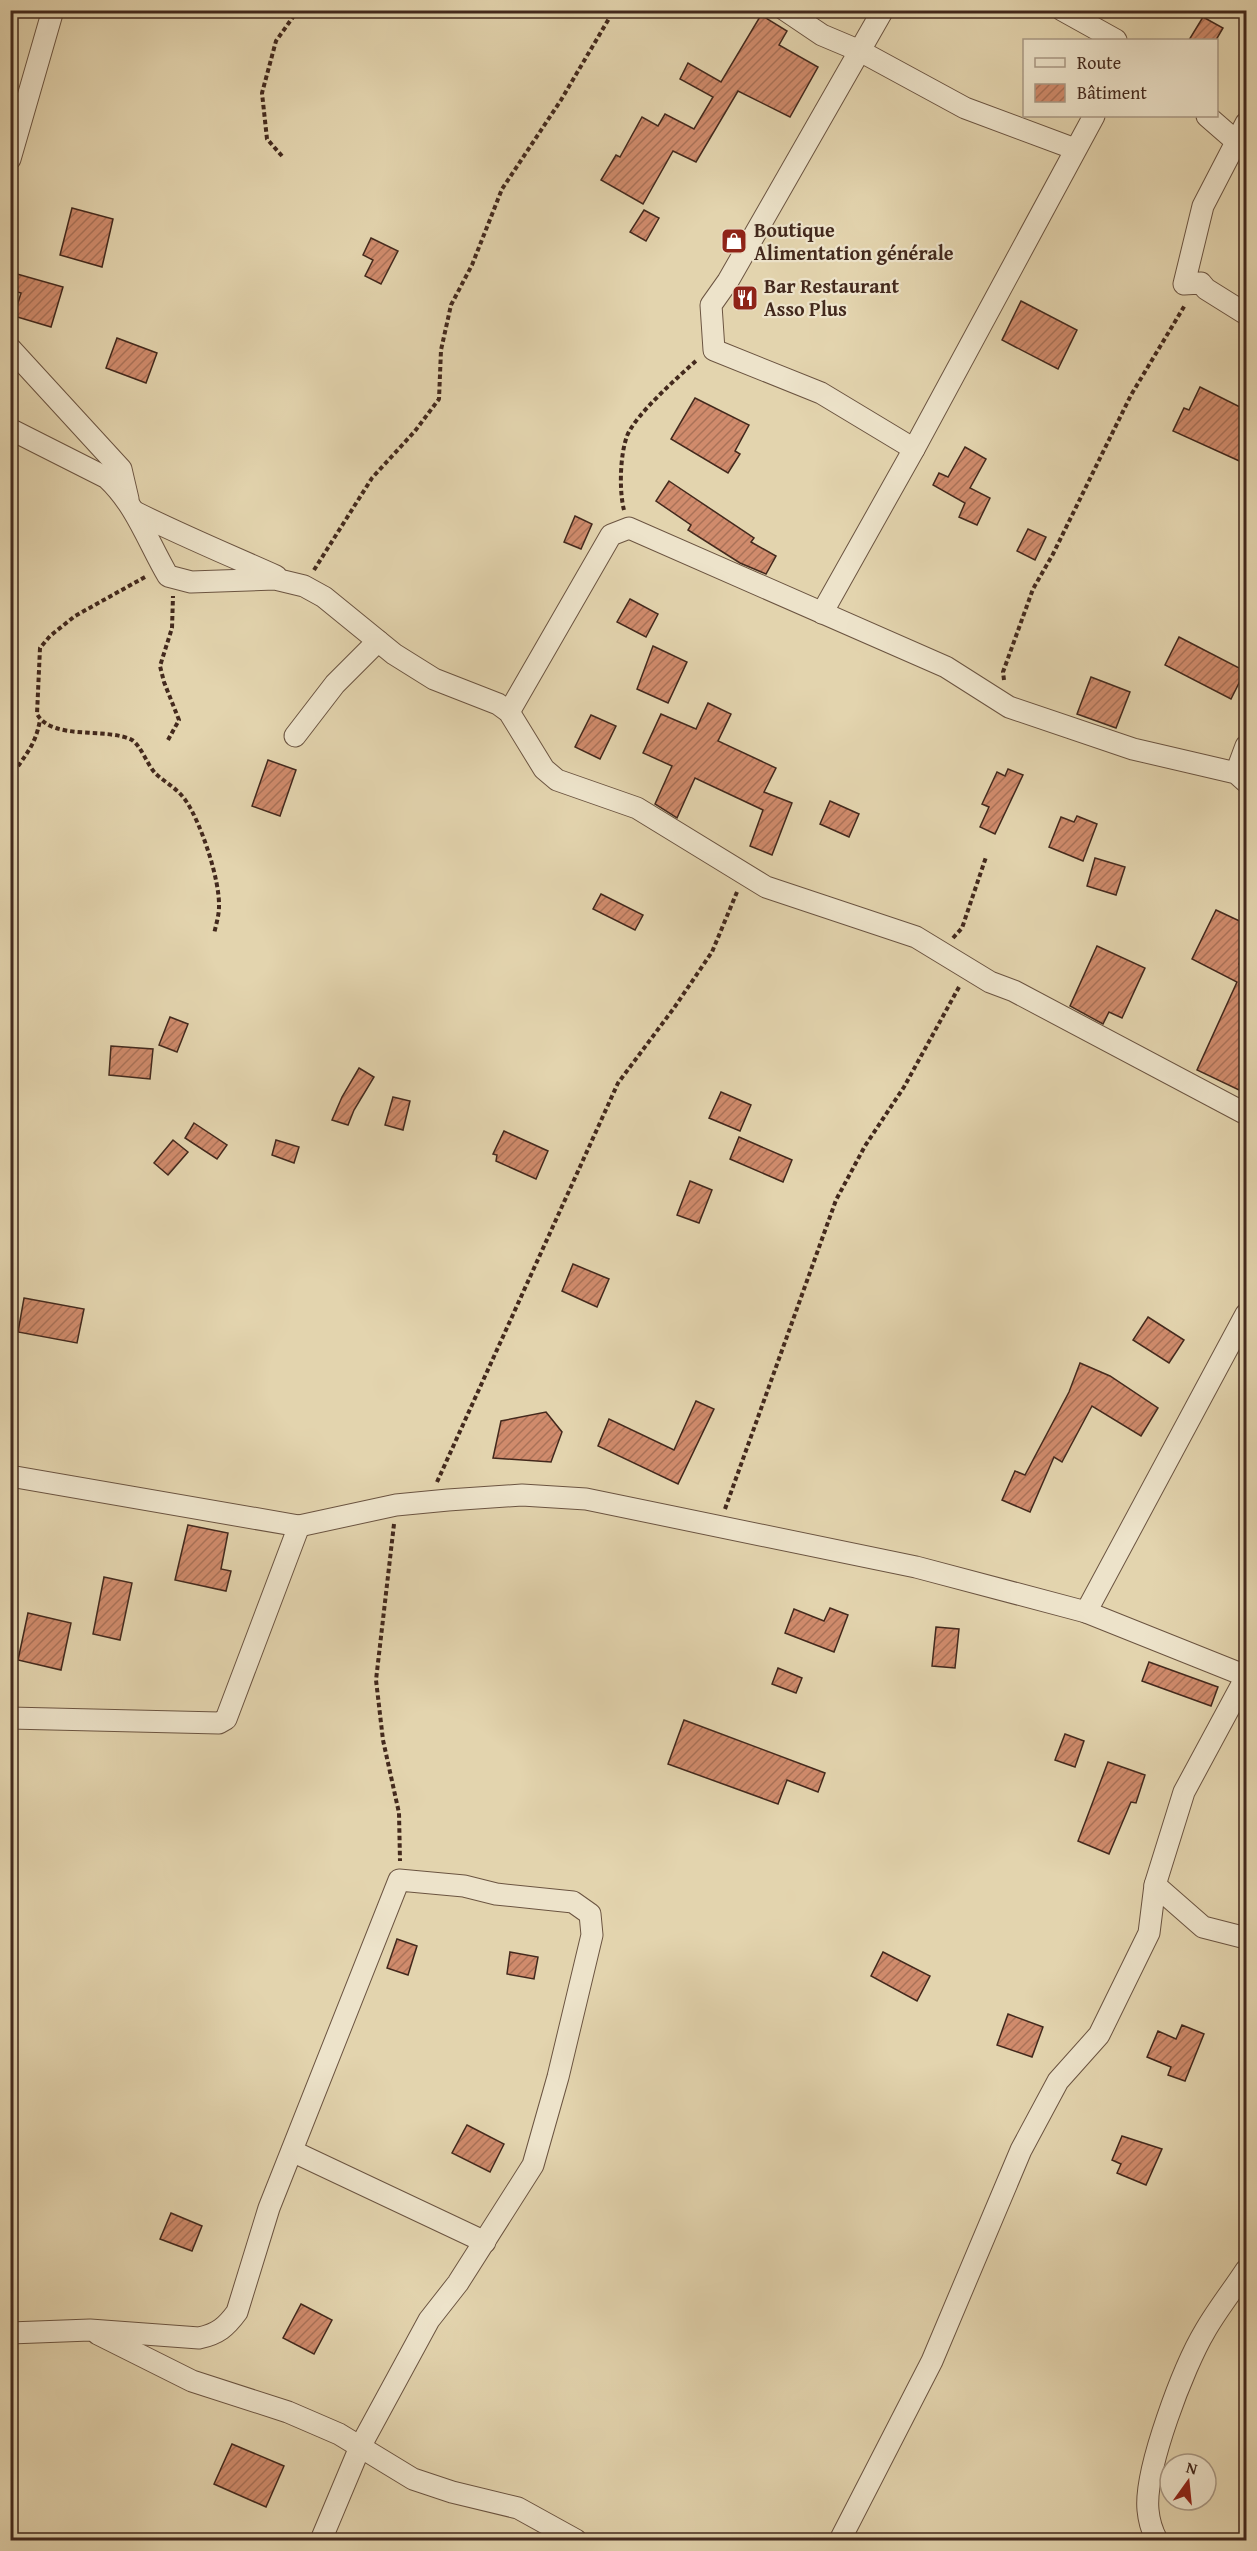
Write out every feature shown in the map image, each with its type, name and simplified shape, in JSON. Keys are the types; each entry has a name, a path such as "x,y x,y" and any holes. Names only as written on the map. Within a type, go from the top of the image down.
{"street":[{"path":"10,159 53,10"},
{"path":"785,10 822,35 860,51 965,108 1076,149"},
{"path":"883,10 728,281 711,305 714,350 821,393 914,449"},
{"path":"1062,10 1114,39"},
{"path":"822,613 914,449 1093,117"},
{"path":"1208,117 1238,143"},
{"path":"1246,123 1238,143 1203,206 1184,284 1202,283 1206,289 1246,314"},
{"path":"10,348 121,469 131,506 168,576 191,582 275,579 297,584"},
{"path":"10,429 107,478 131,506 181,535 219,549 324,597 378,641 434,679 498,704 508,712 544,769 557,780 637,808 766,887 916,937 969,969 1246,1114"},
{"path":"508,712 611,535 629,528 946,667 1009,707 1132,749 1241,778 1246,746"},
{"path":"295,736 335,684 378,641"},
{"path":"1086,1612 1243,1328"},
{"path":"10,1476 299,1526 396,1505 547,1495 586,1499 916,1567 1086,1612 1246,1677 1184,1792 1155,1886 1149,1933 1099,2035 1058,2081 1021,2150 932,2361 840,2541"},
{"path":"10,1718 219,1723 226,1719 299,1526"},
{"path":"10,2333 90,2330 199,2338 214,2335 227,2327 237,2312 269,2208 399,1880 464,1886 496,1894 573,1902 590,1914 592,1935 558,2077 533,2165 458,2283 429,2320 360,2447 321,2541"},
{"path":"1155,1886 1203,1927 1246,1938"},
{"path":"292,2151 485,2242"},
{"path":"1157,2541 1151,2529 1148,2508 1150,2484 1178,2385 1204,2331 1246,2270"},
{"path":"90,2330 192,2381 288,2412 360,2447 413,2479 452,2492 518,2508 576,2541"}],"path":[{"path":"282,156 267,139 262,93 276,41 298,10"},
{"path":"297,584 372,478 415,431 439,399 441,350 451,304 472,265 502,189 561,100 614,10"},
{"path":"1009,707 1003,672 1033,589 1053,554 1131,395 1187,300"},
{"path":"629,528 620,493 627,435 671,384 700,357 714,350"},
{"path":"10,779 24,756 36,744 40,720 37,714 40,648 50,636 98,601 146,576 168,576 172,591 172,628 160,666 179,720 168,740"},
{"path":"40,720 59,729 117,735 134,741 155,773 176,788 188,803 213,871 220,906 214,934"},
{"path":"941,953 962,928 986,857"},
{"path":"428,1502 618,1083 712,952 745,874"},
{"path":"719,1527 836,1200 865,1146 904,1087 969,969"},
{"path":"396,1505 376,1680 383,1740 399,1813 399,1880"}],"building":[{"path":"761,15 787,31 779,45 818,67 790,117 738,91 696,162 673,151 643,204 601,180 616,155 620,157 642,117 658,126 665,114 694,129 713,97 680,79 688,63 721,82"},
{"path":"1203,17 1223,28 1217,39 1190,39"},
{"path":"72,208 113,219 102,267 60,255"},
{"path":"644,210 659,218 646,241 630,232"},
{"path":"371,238 398,251 381,284 365,276 373,260 363,255"},
{"path":"10,272 63,287 51,327 14,316 21,293 10,290"},
{"path":"1021,301 1077,330 1058,369 1002,340"},
{"path":"117,338 157,353 146,383 106,368"},
{"path":"1200,387 1246,410 1246,464 1173,431 1184,408 1189,410"},
{"path":"695,398 749,425 735,451 740,454 728,473 671,439"},
{"path":"965,447 986,459 970,488 990,498 977,525 959,517 965,503 933,485 939,473 948,477"},
{"path":"669,481 754,538 751,542 776,556 766,574 740,563 688,530 691,525 656,501"},
{"path":"575,516 592,524 581,549 564,542"},
{"path":"1028,529 1046,537 1035,560 1017,551"},
{"path":"630,599 658,614 646,637 617,622"},
{"path":"1179,637 1245,671 1231,699 1165,665"},
{"path":"653,646 687,662 668,703 637,689"},
{"path":"1091,677 1130,692 1116,728 1077,714"},
{"path":"708,703 731,714 718,741 776,768 764,792 792,803 772,855 750,846 763,810 695,778 677,818 655,804 672,766 643,753 661,714 696,729"},
{"path":"591,715 616,726 600,759 575,747"},
{"path":"268,760 296,770 280,816 252,806"},
{"path":"1008,769 1023,775 995,834 980,827 989,807 982,804 997,772 1005,776"},
{"path":"830,801 859,814 849,837 820,824"},
{"path":"1077,816 1097,824 1083,861 1049,847 1061,817 1074,822"},
{"path":"1095,858 1125,867 1116,895 1087,886"},
{"path":"601,894 643,915 635,930 593,909"},
{"path":"1216,910 1246,924 1246,947 1239,964 1244,966 1246,962 1246,1074 1239,1090 1197,1070 1237,982 1192,959"},
{"path":"1097,946 1145,968 1122,1018 1109,1012 1103,1024 1070,1006"},
{"path":"170,1017 188,1024 177,1052 159,1045"},
{"path":"111,1046 153,1049 150,1079 109,1075"},
{"path":"359,1068 374,1077 354,1110 348,1125 332,1120 342,1097"},
{"path":"721,1092 751,1105 740,1131 709,1118"},
{"path":"393,1097 410,1101 403,1130 385,1125"},
{"path":"194,1123 227,1145 217,1159 185,1138"},
{"path":"504,1131 548,1151 536,1179 496,1161 497,1155 493,1154"},
{"path":"739,1137 792,1160 783,1182 730,1159"},
{"path":"173,1140 188,1152 168,1175 154,1163"},
{"path":"276,1140 299,1147 294,1163 272,1155"},
{"path":"690,1181 712,1190 699,1223 677,1215"},
{"path":"573,1264 609,1279 597,1307 562,1291"},
{"path":"24,1298 84,1309 77,1343 18,1332"},
{"path":"1148,1317 1184,1340 1169,1363 1133,1340"},
{"path":"1080,1363 1110,1376 1158,1408 1141,1436 1092,1406 1062,1462 1054,1457 1030,1512 1002,1500 1015,1471 1025,1475 1069,1392"},
{"path":"696,1401 714,1409 678,1484 598,1446 609,1419 674,1450"},
{"path":"546,1412 562,1432 551,1462 493,1458 501,1421"},
{"path":"188,1525 228,1533 221,1569 231,1571 226,1591 175,1580"},
{"path":"104,1577 132,1583 120,1640 93,1634"},
{"path":"830,1608 848,1615 834,1652 785,1633 794,1609 824,1621"},
{"path":"28,1613 71,1623 61,1670 18,1660"},
{"path":"936,1627 959,1629 955,1668 932,1666"},
{"path":"1149,1662 1218,1687 1211,1706 1142,1681"},
{"path":"778,1668 802,1678 796,1693 772,1684"},
{"path":"684,1720 825,1773 818,1792 787,1780 778,1804 668,1764"},
{"path":"1065,1734 1084,1741 1075,1767 1055,1760"},
{"path":"1108,1762 1145,1775 1136,1803 1131,1802 1109,1854 1078,1841"},
{"path":"397,1939 417,1946 408,1975 387,1968"},
{"path":"510,1952 538,1957 534,1979 507,1974"},
{"path":"883,1952 930,1976 917,2001 871,1976"},
{"path":"1008,2014 1043,2027 1032,2057 997,2045"},
{"path":"1182,2025 1204,2034 1185,2081 1168,2075 1171,2067 1147,2057 1158,2031 1176,2039"},
{"path":"467,2125 504,2144 490,2172 452,2153"},
{"path":"1122,2136 1162,2149 1146,2185 1117,2173 1121,2164 1112,2160"},
{"path":"171,2213 202,2226 192,2251 160,2239"},
{"path":"301,2304 332,2320 314,2354 283,2338"},
{"path":"232,2444 284,2466 266,2507 214,2484"}],"place":[{"name":"Boutique Alimentation générale","path":"734,241"},
{"name":"Bar Restaurant Asso Plus","path":"745,298"}]}
